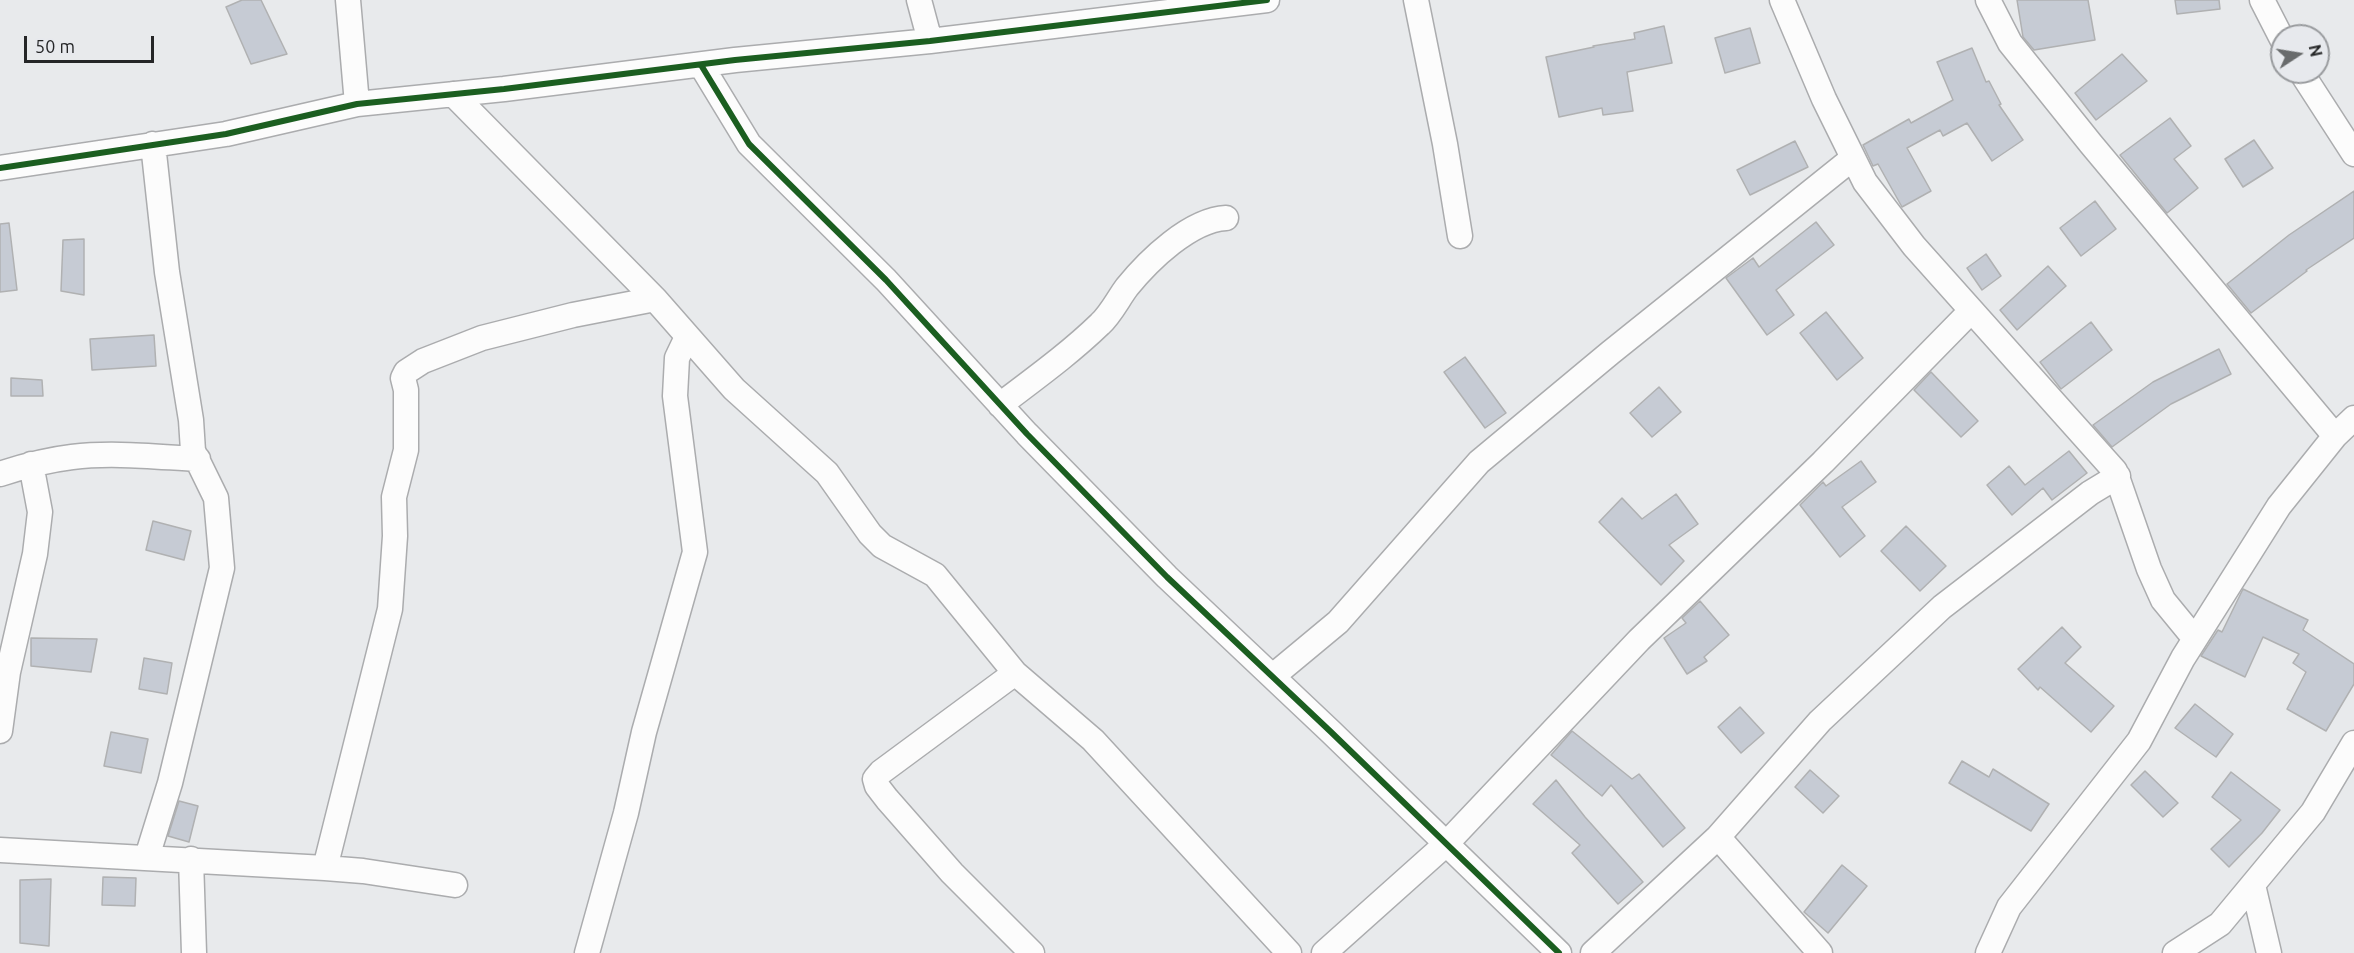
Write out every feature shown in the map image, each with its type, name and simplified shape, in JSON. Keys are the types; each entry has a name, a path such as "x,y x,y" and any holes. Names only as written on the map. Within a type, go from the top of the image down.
{"street":[{"path":"348,0 357,104"},
{"path":"919,0 930,41"},
{"path":"0,168 226,134 357,104 930,41 1156,7 1268,0"},
{"path":"1416,0 1445,144 1460,236"},
{"path":"1782,0 1824,99 1865,182 1907,237 2118,476 2163,600 2194,639"},
{"path":"1988,0 2017,52 2335,436"},
{"path":"2262,0 2274,24"},
{"path":"701,65 749,144 886,280 1000,405 1167,577 1273,676 1559,953"},
{"path":"2309,84 2354,153"},
{"path":"453,94 655,299 734,389 826,473 870,534 882,546 935,575 1015,673 1093,740 1289,953"},
{"path":"147,857 170,783 222,568 216,498 194,451 167,272 153,144"},
{"path":"1273,676 1338,622 1479,462 1610,353 1853,158"},
{"path":"1000,405 1061,360 1103,322 1128,287 1163,250 1204,222 1226,218"},
{"path":"325,868 390,609 395,536 394,497 406,450 403,378 406,372 423,361 482,338 573,315 655,299"},
{"path":"1324,953 1446,844 1639,640 1823,462 1971,311"},
{"path":"588,953 626,813 644,732 695,552 675,396 677,358 687,337"},
{"path":"1988,953 2009,908 2139,741 2194,639 2279,506 2335,436 2354,418"},
{"path":"0,474 31,464 74,457 121,455 198,459"},
{"path":"0,730 4,672 35,554 40,512 31,464"},
{"path":"1593,953 1718,837 1820,721 1942,607 2090,492 2118,476"},
{"path":"1015,673 881,772 875,779 877,786 887,799 952,873 1032,953"},
{"path":"2175,953 2220,924 2313,812 2354,743"},
{"path":"1718,837 1820,953"},
{"path":"0,850 325,868 363,871 455,885"},
{"path":"190,860 194,953"},
{"path":"2253,885 2269,953"}],"building":[{"path":"242,0 261,0 287,54 251,64 226,7"},
{"path":"2017,0 2088,0 2095,40 2034,50 2023,37"},
{"path":"2175,0 2219,0 2220,9 2177,14"},
{"path":"1664,26 1672,63 1627,72 1633,111 1603,115 1602,108 1559,117 1546,57 1635,39 1634,33"},
{"path":"1750,28 1760,63 1725,73 1715,38"},
{"path":"1972,48 1986,82 1989,81 2001,104 1999,105 2023,140 1992,161 1967,123 1943,136 1940,130 1907,148 1931,191 1902,207 1878,164 1873,166 1863,145 1909,119 1911,123 1953,100 1937,62"},
{"path":"2122,54 2147,81 2096,120 2075,93"},
{"path":"2170,118 2191,146 2174,159 2198,188 2167,213 2120,155"},
{"path":"2254,140 2273,168 2243,187 2225,159"},
{"path":"1795,141 1808,167 1750,195 1737,170"},
{"path":"2354,191 2354,238 2306,270 2251,313 2227,284 2289,235"},
{"path":"2095,201 2116,229 2081,256 2060,228"},
{"path":"1816,222 1834,245 1776,290 1794,315 1767,335 1726,278 1753,258 1759,267"},
{"path":"9,223 17,290 0,292 0,224"},
{"path":"84,239 84,295 61,291 63,240"},
{"path":"1986,254 2001,276 1982,290 1967,268"},
{"path":"2048,266 2066,286 2017,330 2000,310"},
{"path":"1826,312 1863,358 1837,380 1800,333"},
{"path":"2091,322 2112,350 2061,389 2040,362"},
{"path":"154,335 156,366 92,370 90,339"},
{"path":"2219,349 2231,374 2171,404 2112,447 2093,425 2153,382"},
{"path":"1465,357 1506,413 1485,428 1444,372"},
{"path":"1931,372 1978,421 1961,437 1914,390"},
{"path":"11,378 42,380 43,396 11,396"},
{"path":"1659,387 1681,412 1652,437 1630,413"},
{"path":"2069,451 2087,473 2052,500 2043,488 2012,515 1987,485 2009,466 2025,485"},
{"path":"1861,461 1876,482 1842,507 1865,536 1840,557 1800,505 1823,482 1826,486"},
{"path":"1676,494 1698,524 1669,545 1684,561 1661,585 1599,522 1622,498 1642,519"},
{"path":"153,521 191,531 184,560 146,550"},
{"path":"1906,526 1946,566 1920,591 1881,551"},
{"path":"2243,589 2308,620 2303,630 2354,664 2354,684 2326,731 2287,709 2306,672 2293,663 2299,654 2263,637 2245,677 2201,656 2218,630 2222,632"},
{"path":"1700,601 1729,635 1704,657 1707,661 1687,674 1664,638 1686,623 1682,618"},
{"path":"2062,627 2081,647 2065,663 2114,706 2091,732 2040,687 2038,690 2018,669"},
{"path":"31,638 97,639 91,672 31,666"},
{"path":"144,658 172,663 167,694 139,689"},
{"path":"2195,704 2233,734 2216,757 2175,728"},
{"path":"1740,707 1764,733 1741,753 1718,727"},
{"path":"1572,731 1632,779 1639,774 1685,828 1663,847 1611,785 1602,796 1551,755"},
{"path":"111,732 148,739 141,773 104,766"},
{"path":"1962,761 1989,777 1993,769 2049,804 2031,831 1949,783"},
{"path":"1810,770 1839,796 1823,813 1795,787"},
{"path":"2145,771 2178,803 2163,817 2131,785"},
{"path":"2231,772 2280,810 2262,833 2229,867 2211,849 2241,820 2212,797"},
{"path":"1556,780 1585,817 1643,882 1618,904 1572,853 1580,845 1533,804"},
{"path":"179,801 198,806 189,842 168,836"},
{"path":"1842,865 1867,886 1828,933 1804,912"},
{"path":"103,877 136,878 135,906 102,905"},
{"path":"51,879 49,946 20,943 20,880"}],"cycle path":[{"path":"0,168 226,134 357,104 504,89 735,60 930,41 1267,0"},
{"path":"701,65 749,144 886,280 1027,434 1167,577 1559,953"}]}
